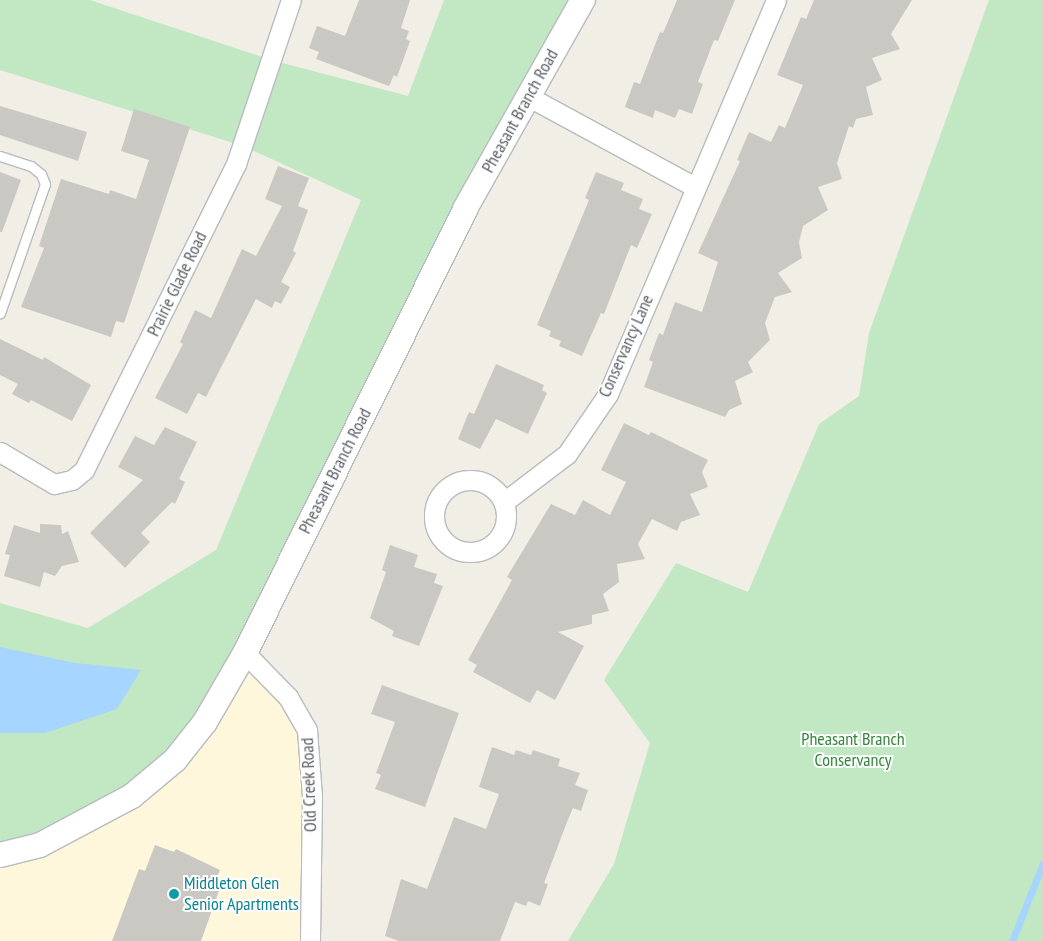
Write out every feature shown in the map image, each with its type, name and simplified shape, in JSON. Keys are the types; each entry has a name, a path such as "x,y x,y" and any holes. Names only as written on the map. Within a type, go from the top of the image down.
{"street":[{"name":"Prairie Glade Road","path":"0,452 54,484 72,480 84,470 236,164 291,0"},
{"name":"Pheasant Branch Road","path":"0,855 40,845 132,796 175,760 205,722 245,652 466,209 583,0"},
{"name":"Conservancy Lane","path":"504,502 567,454 608,394 776,0"},
{"path":"529,96 695,187"},
{"name":"Old Creek Road","path":"245,652 288,697 307,730 312,796 310,941"}],"lane":[{"path":"0,156 30,166 42,174 46,184 0,313"}],"shaded area":[{"path":"0,603 88,628 245,653 307,730 310,941 0,941"}],"green space":[{"path":"0,0 90,0 271,60 408,96 444,0 583,0 175,760 0,855 0,603 88,628 216,550 361,200 243,146 0,70"},
{"name":"Pheasant Branch Conservancy","path":"989,0 1043,0 1043,941 568,941 614,864 650,743 604,680 676,563 748,592 819,424 859,396 869,333"}],"water":[{"path":"0,647 75,663 141,670 117,709 45,733 0,733"}],"building":[{"path":"359,0 410,0 401,28 409,31 406,39 410,41 397,77 394,75 389,86 316,59 319,52 309,48 317,26 345,36"},
{"path":"677,0 735,0 718,41 714,40 698,82 703,84 692,114 679,109 675,118 655,110 653,118 625,107 634,82 640,84 660,32 663,33"},
{"path":"814,0 912,0 891,34 900,49 872,58 882,80 866,87 873,115 856,119 853,128 849,126 837,163 842,179 818,187 828,210 803,226 799,242 802,258 778,273 792,292 775,297 765,323 770,340 748,362 753,372 735,381 742,404 729,410 725,417 644,387 653,362 649,360 659,333 663,335 675,302 702,312 718,262 698,253 740,161 737,160 749,132 771,142 779,125 785,128 803,85 777,75 801,17 806,19"},
{"path":"0,106 87,132 78,161 0,135"},
{"path":"134,109 190,127 124,323 116,321 111,337 21,307 44,248 39,246 61,179 109,194 110,190 136,199 149,160 121,151"},
{"path":"278,166 309,178 298,206 308,210 293,251 296,253 281,282 290,287 281,304 275,301 272,308 256,299 206,397 198,393 187,414 155,398 183,344 180,342 195,310 211,318 242,249 256,256 282,206 265,199"},
{"path":"0,172 21,180 2,232 0,232"},
{"path":"596,172 624,183 621,190 643,199 639,209 652,214 637,248 631,245 604,314 601,313 582,356 559,346 561,341 549,336 551,331 537,325 589,200 585,198"},
{"path":"0,339 43,360 44,357 91,385 72,421 31,400 29,403 12,394 18,384 0,375"},
{"path":"496,364 544,385 542,390 547,393 528,434 496,419 480,449 458,439 469,412 474,414"},
{"path":"624,423 649,435 651,432 708,460 702,472 708,487 690,494 700,515 681,522 677,531 652,519 638,544 645,559 617,564 619,582 603,594 609,611 592,615 592,624 558,632 584,646 555,700 537,690 530,703 473,672 477,665 468,660 512,580 507,577 551,504 575,515 583,500 610,515 626,482 601,470"},
{"path":"165,427 197,442 179,479 185,482 175,504 172,502 141,533 150,542 125,568 90,533 143,480 118,467 135,436 154,445"},
{"path":"40,524 61,525 62,534 68,531 79,562 62,566 55,576 44,572 40,587 4,576 10,555 5,554 14,525 40,533"},
{"path":"390,545 418,555 414,567 437,574 434,583 443,586 419,646 392,636 394,631 370,618 386,572 382,570"},
{"path":"382,685 459,713 425,807 375,789 381,775 376,773 395,722 371,714"},
{"path":"492,747 514,755 516,750 531,755 533,750 560,759 558,766 580,773 575,785 588,790 581,811 573,808 567,822 544,883 548,884 540,906 528,901 526,906 515,902 500,941 399,941 385,936 401,879 427,889 454,817 486,829 499,794 479,787"},
{"name":"Middleton Glen Senior Apartments","path":"155,845 174,852 176,849 220,870 214,885 220,888 201,941 112,941 139,869 145,871"}],"waterway":[{"path":"1012,941 1043,863"}],"place":[{"name":"Middleton Glen Senior Apartments","path":"174,894"}]}
